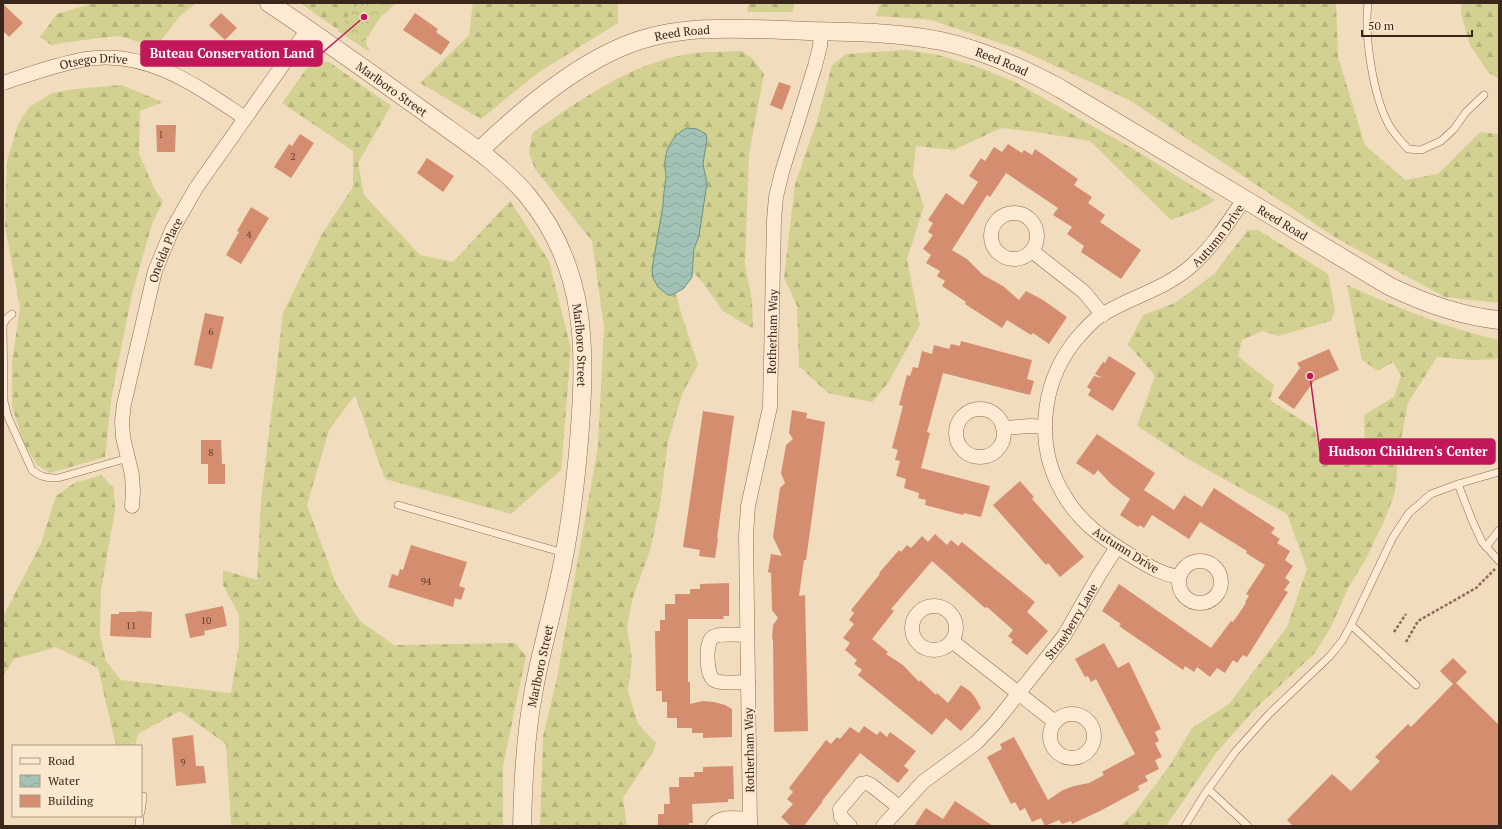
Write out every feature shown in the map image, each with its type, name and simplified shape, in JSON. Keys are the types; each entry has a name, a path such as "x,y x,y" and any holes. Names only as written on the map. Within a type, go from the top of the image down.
{"street":[{"name":"Marlboro Street","path":"269,3 308,29 479,151 512,179 539,211 559,244 573,280 582,336 582,387 576,478 565,553 533,693 525,749 522,826"},
{"name":"Oneida Place","path":"132,506 132,475 123,437 122,421 124,404 155,271 172,230 183,209 308,29"},
{"name":"Reed Road","path":"479,151 522,112 571,76 606,54 645,39 664,34 701,29 821,31 872,33 942,41 1022,68 1061,89 1371,276 1408,295 1465,315 1499,320"},
{"name":"Rotherham Way","path":"713,826 715,822 721,819 750,822 746,536 748,506 760,447 769,415 771,400 774,207 782,172 817,61 821,31"},
{"name":"Otsego Drive","path":"3,83 86,59 108,57 128,59 147,63 184,79 245,118"},
{"name":"Autumn Drive","path":"1179,578 1166,575 1155,570 1097,534 1083,522 1063,495 1050,464 1046,446 1046,408 1050,389 1060,363 1080,334 1090,324 1103,315 1160,287 1189,268 1224,229 1244,199"},
{"path":"1032,251 1084,292 1103,315"},
{"path":"1003,428 1045,426"},
{"name":"Strawberry Lane","path":"882,826 923,782 976,742 995,723 1064,636 1117,547"},
{"path":"747,635 716,636 709,641 708,647 709,674 714,680 720,682 748,682"},
{"path":"952,641 1055,722"},
{"path":"850,826 841,818 840,809 861,784 871,784 899,807"}],"lane":[{"path":"1368,3 1367,28 1369,52 1380,100 1389,126 1408,149 1421,150 1441,141 1454,129 1466,112 1484,94"},
{"path":"12,314 6,319 3,325 4,401 8,416 32,470 39,476 58,478 128,458"},
{"path":"1185,826 1208,789 1235,752 1254,731 1330,656 1342,641 1393,537 1409,513 1431,494 1458,484 1499,472"},
{"path":"1458,484 1472,520 1486,547 1499,561"},
{"path":"398,506 565,553"},
{"path":"1486,547 1499,530"},
{"path":"1351,625 1416,685"},
{"path":"1208,789 1248,826"},
{"path":"142,804 143,796"}],"path":[{"path":"1406,642 1418,621 1476,588 1494,569"},
{"path":"1394,632 1406,614"}],"green space":[{"path":"93,3 196,3 179,17 156,47 119,36 51,45 40,37 57,14"},
{"path":"300,3 396,3 354,41"},
{"path":"358,3 389,3 366,40 367,46 371,53 338,31"},
{"path":"473,3 618,3 618,23 539,72 481,119 420,83 469,35"},
{"path":"749,3 795,3 792,12 747,12"},
{"path":"880,3 1336,3 1338,57 1365,145 1405,180 1438,174 1480,132 1499,134 1499,303 1445,297 1336,238 1129,100 1021,50 931,20 876,16"},
{"path":"1461,3 1499,3 1499,79 1488,72 1470,45 1461,14"},
{"path":"906,50 938,55 981,68 1017,83 1140,153 1215,200 1200,209 1171,220 1090,141 1037,132 1001,128 954,150 916,146 913,175 924,206 907,259 920,325 888,383 872,402 828,393 799,366 797,306 784,278 795,184 818,118 832,65 846,54"},
{"path":"741,51 752,58 764,74 749,154 745,265 752,300 753,329 723,311 703,283 693,272 694,249 699,236 707,183 703,164 707,139 665,166 663,205 652,269 658,286 668,294 676,294 698,365 682,394 668,442 660,505 650,551 633,597 627,626 632,660 628,691 638,724 656,743 653,752 623,798 627,826 540,826 543,736 556,683 598,446 604,327 592,241 535,169 529,153 532,133 585,97 642,67 683,55 704,52"},
{"path":"312,61 329,62 391,106 358,163 364,195 420,255 453,262 510,201 549,261 571,349 561,470 511,514 385,479 355,395 329,430 307,505 336,584 360,621 394,645 515,643 526,656 503,766 503,826 231,826 226,744 180,711 138,734 135,745 116,745 98,668 56,647 14,659 3,676 3,617 41,543 56,496 74,483 101,475 114,488 115,510 101,590 100,635 106,661 121,680 231,693 239,645 239,615 223,585 223,570 257,580 261,501 283,313 322,234 353,187 353,151 282,103"},
{"path":"121,85 163,102 140,111 139,154 155,190 163,201 152,224 132,294 112,394 105,457 50,473 37,465 24,443 12,407 12,362 20,308 5,226 7,161 18,124 29,107 52,93 75,89"},
{"path":"1248,230 1258,230 1328,274 1335,310 1331,321 1278,336 1263,331 1242,340 1238,356 1274,385 1270,400 1314,428 1320,448 1342,461 1365,445 1364,415 1394,397 1401,376 1393,362 1378,371 1362,360 1347,285 1440,323 1499,340 1499,359 1471,360 1437,357 1408,403 1399,449 1395,493 1384,521 1365,561 1349,586 1331,627 1315,653 1256,708 1216,753 1166,826 1120,826 1135,812 1170,765 1192,728 1229,704 1287,627 1307,569 1287,514 1190,460 1137,426 1155,376 1128,344 1143,315 1175,303 1214,274"}],"water":[{"path":"687,128 697,129 706,134 707,139 703,164 707,183 699,236 694,249 692,277 684,288 672,295 668,295 658,287 653,278 652,269 663,205 666,177 666,155 673,139"}],"building":[{"path":"3,4 23,23 9,37 3,31"},
{"path":"221,13 237,28 225,40 209,25"},
{"path":"415,13 438,29 436,32 450,42 441,55 403,30"},
{"path":"779,82 791,86 782,110 770,105"},
{"path":"156,125 176,125 175,152 157,152"},
{"path":"300,134 314,143 291,178 274,167 289,144 292,146"},
{"path":"1008,144 1022,153 1024,150 1032,155 1035,149 1078,179 1074,185 1092,197 1088,203 1105,215 1100,222 1141,250 1121,279 1081,252 1084,246 1067,234 1072,227 1053,215 1058,208 1006,173 990,197 987,195 952,250 967,259 983,275 1003,286 1019,300 1026,291 1043,300 1067,317 1049,344 1033,333 1031,335 1007,320 1002,328 965,304 966,302 942,286 945,281 937,276 940,271 926,263 931,255 923,249 933,235 928,232 933,223 928,220 946,193 963,205 978,182 969,176 981,158 985,161 994,147 1002,152"},
{"path":"427,158 454,176 443,192 417,173"},
{"path":"251,207 269,218 241,264 226,255 239,232 237,231"},
{"path":"205,313 224,317 212,369 194,365"},
{"path":"961,341 1032,360 1027,379 1034,381 1030,395 943,373 927,432 930,433 921,468 990,486 981,517 964,513 963,515 925,505 926,500 918,498 919,493 904,488 906,479 896,476 900,461 895,460 898,450 892,448 903,406 899,405 907,375 910,376 913,367 918,368 922,351 932,354 934,345 949,349 951,344 960,346"},
{"path":"1329,349 1339,370 1314,381 1294,409 1278,398 1300,368 1297,363"},
{"path":"1109,356 1136,373 1113,411 1088,395 1091,390 1087,387 1094,376 1102,378 1095,374"},
{"path":"792,410 807,413 806,418 825,422 806,560 804,560 799,596 805,595 808,731 774,732 773,639 772,640 773,625 778,618 772,610 771,573 768,572 771,554 782,556 773,537 780,488 785,483 781,473 786,445 793,439 789,433"},
{"path":"703,411 734,416 715,558 699,556 700,550 683,547"},
{"path":"1097,434 1155,473 1144,490 1174,510 1184,495 1202,507 1214,488 1275,528 1271,533 1280,539 1277,543 1290,551 1285,560 1293,566 1285,578 1290,582 1284,590 1288,592 1247,657 1243,655 1237,663 1233,660 1225,673 1217,668 1210,677 1197,667 1194,672 1185,666 1183,670 1119,626 1121,624 1102,611 1119,584 1211,648 1231,621 1233,622 1246,603 1245,602 1249,596 1246,594 1265,565 1246,553 1247,551 1200,522 1189,539 1152,515 1144,528 1140,525 1138,527 1120,515 1130,499 1111,484 1098,470 1094,475 1076,463"},
{"path":"201,440 221,440 222,464 225,464 225,484 208,484 208,464 201,464"},
{"path":"1020,481 1034,497 1032,499 1084,557 1060,577 1048,563 1046,565 993,505"},
{"path":"935,534 947,545 951,540 958,546 962,542 1035,602 1027,612 1048,631 1027,655 1011,642 1013,640 1008,636 1013,630 987,607 985,608 932,561 891,609 894,611 872,639 888,652 886,654 903,665 919,682 920,680 936,695 937,693 948,703 961,685 971,692 976,699 981,708 961,731 946,718 932,735 858,675 862,670 854,664 857,660 845,650 850,643 843,638 854,624 849,620 854,613 851,610 880,574 879,573 899,550 901,552 907,545 911,548 922,536 928,542"},
{"path":"411,545 467,562 459,586 465,588 461,600 455,598 453,607 388,587 392,574 398,576 400,569 403,570"},
{"path":"729,583 729,616 723,616 724,619 688,619 688,682 690,682 690,704 703,701 714,702 732,709 732,737 703,738 703,733 692,733 692,728 677,728 677,718 667,718 667,702 662,702 662,691 656,691 655,631 660,631 660,620 665,620 665,604 675,604 675,594 690,594 690,589 700,589 700,584"},
{"path":"223,606 227,626 204,631 205,635 190,638 185,614"},
{"path":"137,611 152,612 151,638 110,636 111,614"},
{"path":"1104,643 1118,668 1129,662 1161,729 1155,732 1159,741 1155,743 1162,757 1155,760 1159,769 1145,776 1148,781 1138,786 1139,790 1072,824 1071,821 1062,824 1059,820 1045,826 1041,818 1032,822 1025,808 1020,811 1015,802 1011,804 987,757 1002,749 1000,744 1014,737 1048,800 1063,790 1089,783 1104,775 1102,772 1135,754 1096,679 1091,682 1088,676 1085,677 1075,659"},
{"path":"1453,658 1467,672 1456,683 1499,725 1499,826 1293,826 1287,820 1332,774 1351,791 1380,761 1375,757 1408,724 1411,727 1453,684 1440,671"},
{"path":"864,726 877,735 880,731 887,737 890,732 916,751 904,766 909,770 898,783 860,753 804,826 791,826 781,817 793,804 787,799 793,792 789,788 826,740 831,744 837,737 840,739 850,727 859,733"},
{"path":"193,735 196,766 204,766 206,783 176,786 172,738"},
{"path":"733,766 734,799 728,799 728,802 692,804 693,823 689,823 689,826 658,826 658,814 664,814 664,804 670,804 669,787 679,787 679,777 694,777 694,772 703,772 703,767"},
{"path":"955,801 993,826 914,826 926,808 943,819"}],"place":[{"name":"Buteau Conservation Land","path":"364,17"},
{"name":"Hudson Children's Center","path":"1310,376"}]}
